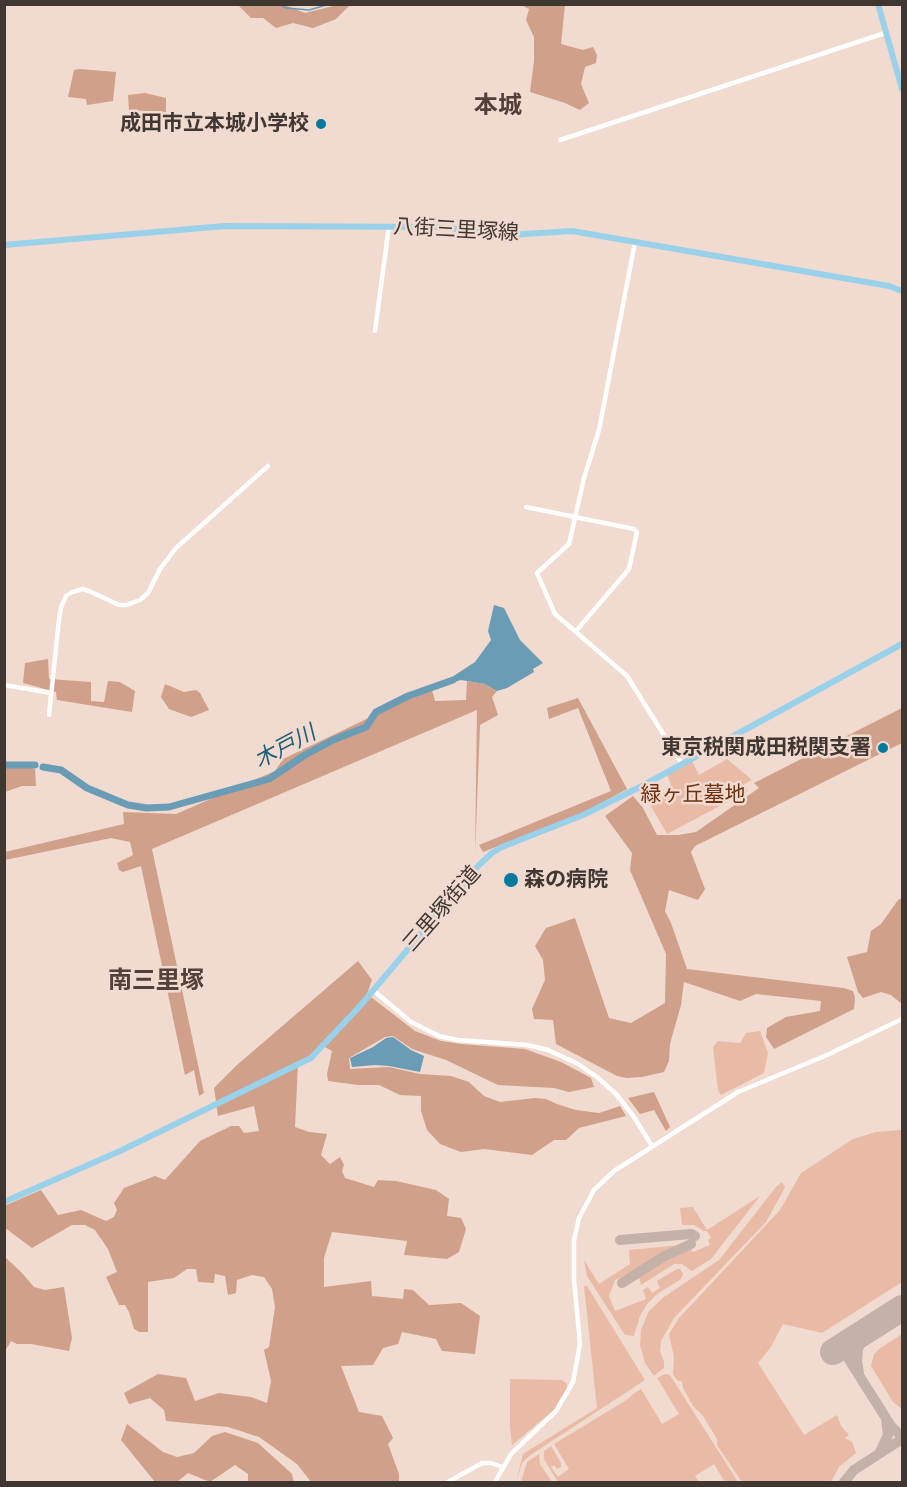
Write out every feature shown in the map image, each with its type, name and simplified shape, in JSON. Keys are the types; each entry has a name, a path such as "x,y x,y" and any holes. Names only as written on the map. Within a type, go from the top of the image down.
{"main road":[{"path":"878,4 903,89"},
{"name":"八街三里塚線","path":"4,246 225,226 458,227 509,235 572,231 889,286 903,291"},
{"name":"三里塚街道","path":"4,1202 120,1151 304,1062 316,1053 373,990 479,865 492,853 584,815 903,644"}],"street":[{"path":"560,140 885,33"},
{"path":"375,331 389,226"},
{"path":"635,242 599,430 584,478 567,547 537,573 555,614 627,676 682,764"},
{"path":"49,715 59,619 66,596 83,589 119,605 140,600 148,592 160,569 176,548 268,466"},
{"path":"526,507 634,529 637,534 629,569 576,631"},
{"path":"4,685 51,693"},
{"path":"373,990 411,1022 439,1036 458,1040 538,1047 578,1064 616,1094 652,1146"},
{"path":"495,1482 502,1467 518,1446 556,1411 573,1382 580,1344 573,1254 577,1226 588,1199 608,1175 738,1092 842,1049 903,1019"},
{"path":"448,1482 479,1464 488,1462 502,1467"}],"green space":[{"name":"緑ヶ丘墓地","path":"727,759 752,780 744,784 748,791 667,834 648,801 672,788 667,774 692,761 699,775"},
{"path":"760,1031 768,1053 764,1073 721,1095 718,1091 713,1047 718,1041 740,1043 746,1033"},
{"path":"902,1130 902,1282 822,1333 783,1324 771,1347 758,1363 804,1435 837,1415 841,1426 849,1435 845,1438 852,1442 856,1453 839,1467 831,1482 742,1482 717,1445 717,1439 703,1416 693,1406 682,1382 677,1380 673,1374 674,1357 669,1334 679,1318 780,1210 801,1173 853,1139 876,1132"},
{"path":"782,1182 785,1187 766,1222 674,1318 661,1341 660,1351 664,1368 654,1376 645,1363 640,1345 641,1330 649,1311 664,1297 719,1260"},
{"path":"760,1196 711,1259 692,1271 682,1264 674,1264 641,1285 639,1277 664,1261 691,1249 693,1252 710,1245 708,1240 711,1238 707,1231 694,1225 682,1225 680,1208 693,1207 707,1230"},
{"path":"682,1245 663,1252 629,1274 615,1280 609,1296 615,1311 646,1299 643,1290 648,1287 652,1293 660,1288 657,1281 677,1269 680,1269 683,1274 681,1279 657,1294 647,1304 640,1316 634,1336 625,1335 587,1276 584,1260 599,1284 630,1264 629,1250"},
{"path":"584,1286 587,1286 645,1380 529,1456 522,1463 516,1482 523,1454 597,1408"},
{"path":"902,1334 902,1409 893,1402 871,1366 874,1354"},
{"path":"665,1374 670,1375 738,1482 725,1482 714,1464 695,1476 699,1482 558,1482 544,1459 544,1451 551,1446 561,1463 561,1467 557,1469 554,1465 551,1467 558,1477 569,1469 554,1444 641,1389 662,1424 679,1414 657,1378"},
{"path":"510,1379 562,1380 567,1384 567,1389 555,1409 512,1445 510,1427"},
{"path":"539,1454 540,1464 552,1482 521,1482 527,1462"}],"shaded area":[{"path":"238,5 285,5 305,13 337,5 350,5 336,19 313,28 293,23 276,28 263,18 251,18"},
{"path":"521,5 565,5 561,44 583,50 593,47 597,55 596,63 585,67 581,84 589,103 580,110 530,92 534,37 526,20 529,9"},
{"path":"74,70 116,72 113,101 87,105 86,99 68,97"},
{"path":"145,93 166,98 166,112 129,110 128,95"},
{"path":"48,659 49,679 91,682 91,701 104,702 108,681 120,682 135,691 132,712 57,700 56,692 23,683 25,663"},
{"path":"467,681 485,684 497,691 492,697 498,715 480,725 475,854 477,710 152,849 204,1093 199,1096 194,1070 185,1075 141,866 123,872 119,870 117,863 133,855 130,842 111,838 5,860 5,852 124,824 123,812 176,814 275,771 283,759 406,700 432,690 435,701 466,700"},
{"path":"165,684 184,692 196,690 209,710 191,717 169,709 161,697"},
{"path":"578,698 627,789 585,812 483,852 479,845 611,791 578,708 549,719 547,708"},
{"path":"902,708 902,743 695,846 691,852 705,889 698,900 669,890 665,911 687,969 844,988 853,991 854,1009 774,1049 766,1037 767,1028 786,1017 820,1011 821,1001 756,994 740,1001 684,982 681,1005 670,1044 669,1061 664,1072 642,1077 617,1076 556,1044 553,1020 534,1019 532,1009 545,980 543,960 535,946 546,928 575,918 609,1018 631,1023 665,1003 666,954 630,870 632,853 605,816 633,796 643,808 657,835 696,832 759,788 754,783"},
{"path":"11,763 35,769 36,786 22,786 5,792 5,764"},
{"path":"902,898 902,1004 891,995 881,992 863,998 858,992 847,957 867,952 871,931 881,924 898,900"},
{"path":"358,961 372,980 367,994 415,1031 441,1041 525,1049 561,1062 591,1078 594,1087 569,1092 554,1088 498,1085 446,1060 412,1049 393,1036 385,1037 349,1058 350,1069 389,1067 420,1074 451,1076 469,1082 484,1096 500,1102 546,1099 576,1110 599,1113 620,1106 626,1116 579,1128 566,1140 554,1140 532,1155 484,1149 461,1152 440,1144 427,1130 421,1111 421,1096 400,1095 379,1085 328,1081 327,1074 332,1051 325,1047 298,1063 295,1127 309,1132 327,1134 321,1155 330,1164 340,1157 344,1165 342,1171 345,1178 374,1187 378,1180 396,1181 436,1190 449,1199 447,1216 461,1218 466,1229 459,1252 447,1259 404,1255 407,1241 332,1232 324,1258 324,1287 371,1281 372,1296 403,1299 404,1289 413,1290 429,1305 461,1303 480,1316 475,1354 442,1351 436,1339 402,1332 398,1344 383,1348 373,1365 341,1366 359,1412 382,1416 393,1438 388,1444 399,1474 399,1482 311,1482 297,1464 259,1437 228,1427 166,1421 164,1410 150,1398 129,1404 124,1393 158,1374 186,1378 195,1401 219,1393 251,1397 267,1403 271,1381 264,1350 269,1347 275,1307 272,1289 264,1277 252,1275 237,1280 236,1293 228,1295 225,1276 215,1274 214,1283 198,1282 196,1269 187,1269 174,1278 148,1282 148,1332 139,1332 134,1329 125,1305 119,1305 106,1277 117,1272 108,1249 95,1230 85,1225 72,1225 32,1248 5,1228 4,1206 41,1190 58,1215 81,1210 106,1221 114,1217 117,1210 114,1203 124,1188 155,1176 165,1180 200,1141 231,1126 239,1126 244,1133 259,1131 254,1106 218,1116 214,1088 237,1065"},
{"path":"654,1092 670,1127 666,1131 654,1110 640,1114 628,1098"},
{"path":"5,1257 34,1287 45,1290 64,1287 72,1338 69,1351 31,1344 17,1344 11,1341 5,1351"},
{"path":"127,1424 163,1452 177,1457 194,1453 212,1436 225,1432 258,1443 292,1474 294,1482 248,1482 248,1474 235,1465 210,1482 188,1473 177,1482 155,1482 121,1440"}],"water":[{"path":"494,605 504,608 520,640 543,663 533,669 534,672 507,688 497,691 485,684 461,680 447,684 446,681 475,662 491,640 488,631"},
{"path":"393,1037 424,1056 420,1072 389,1066 352,1067 350,1058 386,1038"}],"waterway":[{"path":"279,4 286,8 309,10 330,4"},
{"name":"木戸川","path":"43,767 61,770 87,788 128,805 147,808 169,807 269,779 305,755 333,740 366,727 376,712 408,696 453,680"},
{"name":"木戸川","path":"4,765 35,765"}],"taxiway":[{"path":"620,1240 691,1234 695,1236"},
{"path":"622,1283 663,1257 691,1244"},
{"path":"859,1373 858,1349 870,1329"},
{"path":"841,1347 891,1426 902,1437"},
{"path":"880,1452 888,1435 886,1419"},
{"path":"844,1482 854,1470 902,1439"}],"runway":[{"path":"833,1352 902,1308"}],"place":[{"name":"成田市立本城小学校","path":"321,124"},
{"name":"東京税関成田税関支署","path":"883,748"},
{"name":"森の病院","path":"511,880"}],"district":[{"name":"本城","path":"498,106"},
{"name":"南三里塚","path":"156,981"}]}
